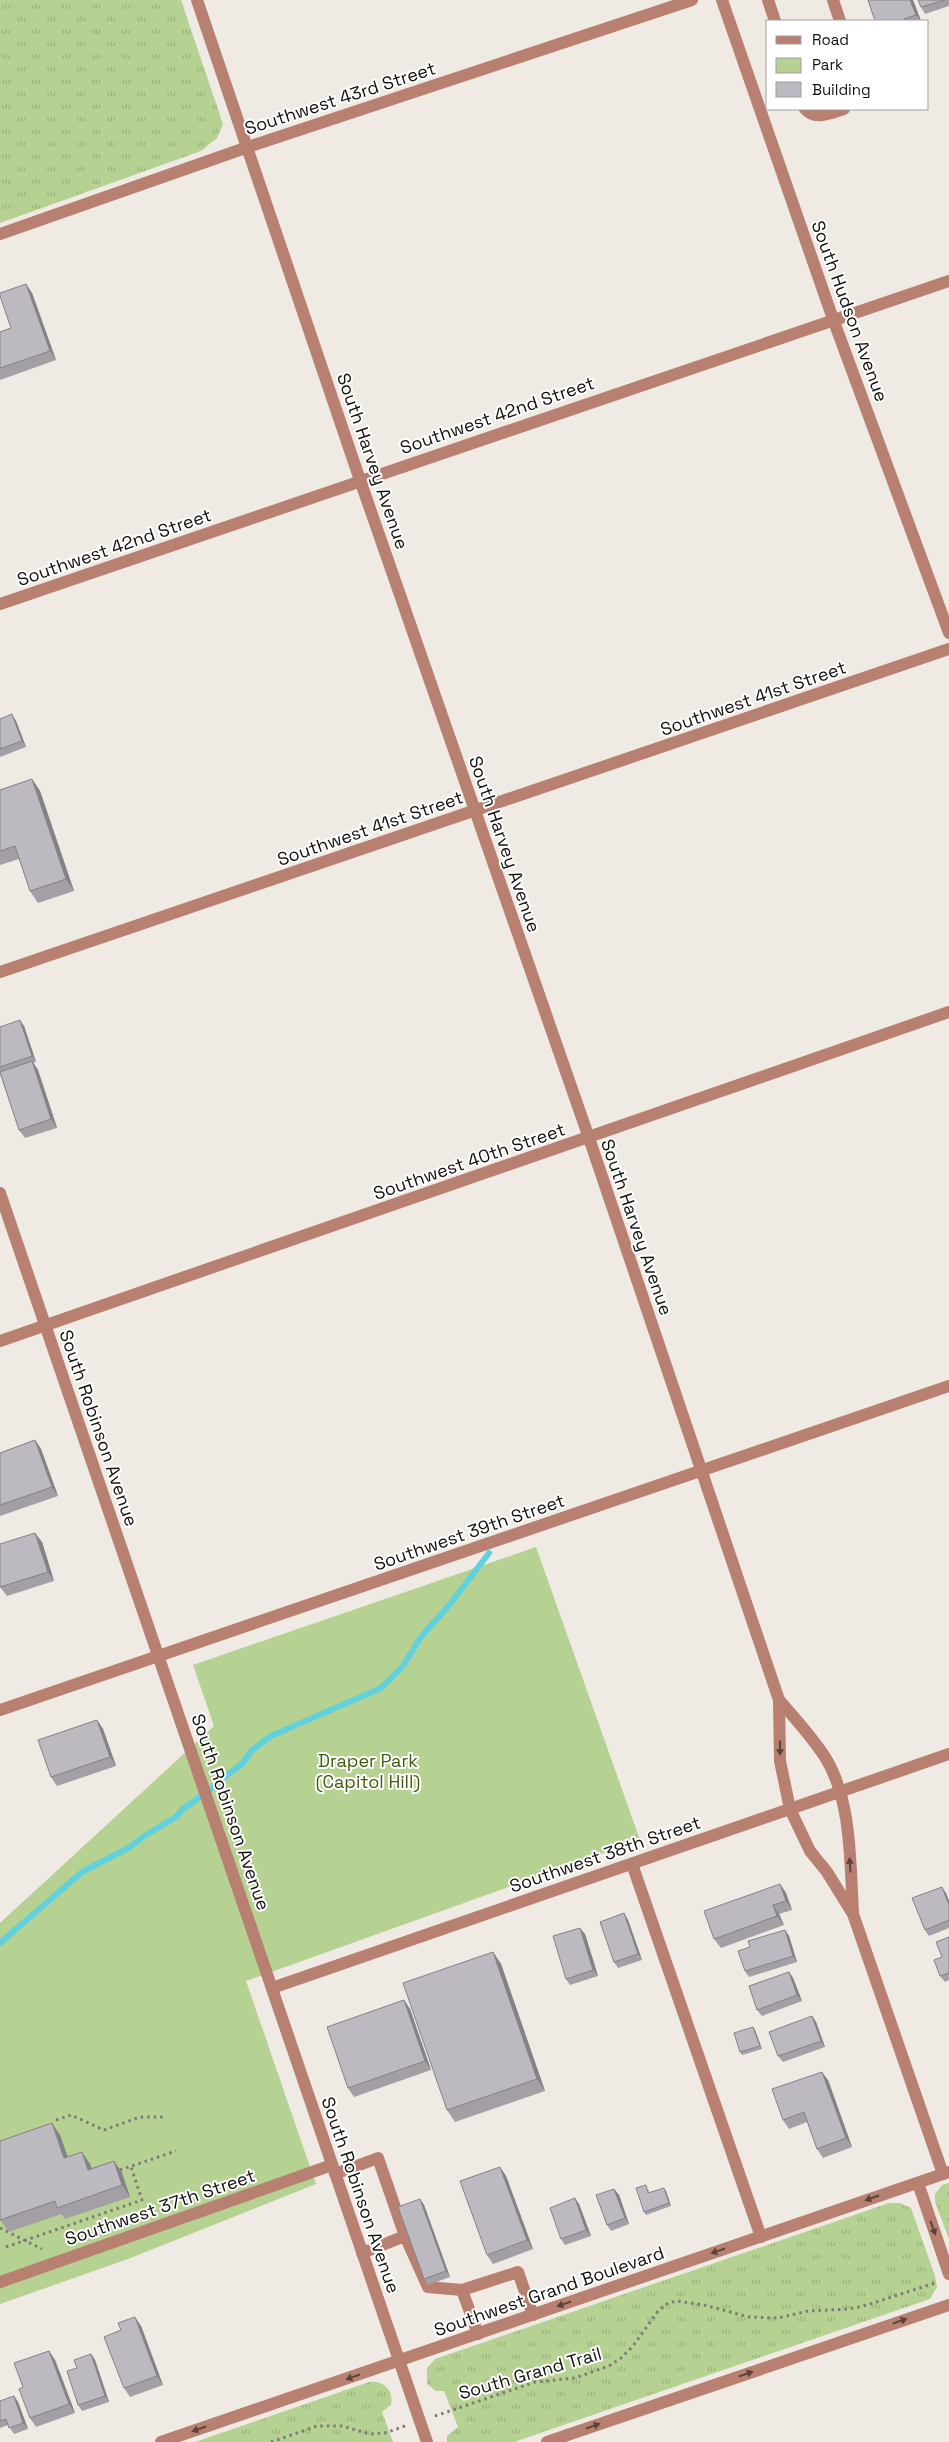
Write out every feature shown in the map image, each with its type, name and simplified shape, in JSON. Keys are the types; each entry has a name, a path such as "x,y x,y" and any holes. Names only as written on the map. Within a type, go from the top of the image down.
{"street":[{"name":"South Harvey Avenue","path":"197,0 360,480 589,1138 779,1700 780,1761 782,1780 790,1809 810,1851 827,1872 854,1914 946,2173"},
{"name":"Southwest 43rd Street","path":"0,234 248,148 692,0"},
{"name":"South Hudson Avenue","path":"722,0 833,319 949,633"},
{"path":"768,0 775,20"},
{"path":"833,0 840,20"},
{"path":"806,110 813,115 824,116 841,110"},
{"name":"Southwest 42nd Street","path":"0,604 949,281"},
{"name":"Southwest 41st Street","path":"0,972 949,649"},
{"name":"Southwest 40th Street","path":"0,1341 949,1012"},
{"name":"South Robinson Avenue","path":"0,1193 427,2442"},
{"name":"Southwest 39th Street","path":"0,1710 702,1472 949,1386"},
{"name":"South Harvey Avenue","path":"779,1700 826,1759 838,1793 847,1828 854,1914"},
{"name":"Southwest 38th Street","path":"272,1988 949,1754"},
{"path":"632,1864 761,2237"},
{"name":"Southwest 37th Street","path":"0,2282 333,2170 378,2158 405,2236"},
{"name":"Southwest Grand Boulevard","path":"161,2442 946,2173"},
{"path":"918,2183 944,2278"},
{"path":"362,2253 405,2236 428,2287 462,2290 518,2272 533,2315"},
{"path":"462,2290 478,2334"},
{"path":"546,2442 949,2305"}],"path":[{"path":"56,2120 71,2115 104,2130 140,2117 164,2117"},
{"path":"120,2170 176,2151"},
{"path":"6,2247 142,2200 131,2166"},
{"path":"0,2228 45,2251 50,2264"},
{"name":"South Grand Trail","path":"271,2442 317,2426 342,2426 370,2434 384,2433 535,2382 576,2378 608,2366 621,2358 633,2346 658,2311 668,2303 677,2300 749,2317 778,2318 808,2311 849,2309 867,2305 944,2278"}],"green space":[{"path":"0,0 181,0 223,124 217,138 201,151 0,223"},
{"name":"Draper Park (Capitol Hill)","path":"536,1547 640,1840 246,1981 316,2184 128,2259 0,2304 0,1923 214,1726 193,1665"},
{"path":"949,2183 949,2239 935,2202 935,2194 942,2185"},
{"path":"889,2203 900,2203 911,2208 935,2276 937,2287 930,2299 514,2442 447,2442 447,2436 458,2427 444,2391 436,2391 427,2384 427,2368 435,2359"},
{"path":"369,2382 383,2385 391,2395 391,2405 382,2412 393,2442 195,2442"}],"building":[{"path":"868,0 910,0 916,15 904,20 875,20"},
{"path":"918,0 945,0 921,7"},
{"path":"26,284 50,351 0,368 0,332 11,328 0,293"},
{"path":"12,714 22,741 0,749 0,719"},
{"path":"32,779 66,879 30,891 15,846 0,851 0,790"},
{"path":"20,1020 32,1056 0,1067 0,1027"},
{"path":"32,1061 51,1119 19,1130 0,1072"},
{"path":"35,1440 52,1487 0,1505 0,1453"},
{"path":"35,1533 48,1572 0,1587 0,1544"},
{"path":"97,1720 110,1757 51,1777 38,1740"},
{"path":"780,1884 786,1901 773,1905 777,1916 714,1939 704,1911"},
{"path":"942,1887 949,1905 949,1920 925,1930 912,1898"},
{"path":"624,1913 638,1954 614,1962 600,1922"},
{"path":"580,1928 593,1970 566,1979 553,1936"},
{"path":"785,1930 793,1956 745,1971 738,1951 750,1947 748,1941"},
{"path":"949,1937 949,1973 940,1976 934,1960 942,1957 936,1942"},
{"path":"493,1952 537,2079 447,2110 403,1983"},
{"path":"789,1972 797,1995 757,2010 749,1986"},
{"path":"404,2000 425,2061 348,2088 327,2027"},
{"path":"812,2016 821,2041 778,2056 769,2032"},
{"path":"753,2027 760,2046 740,2052 734,2033"},
{"path":"822,2072 846,2138 817,2149 804,2112 783,2120 772,2089"},
{"path":"52,2123 64,2158 82,2152 88,2170 114,2161 122,2185 57,2208 55,2201 0,2220 0,2141"},
{"path":"500,2167 527,2240 487,2255 460,2181"},
{"path":"646,2185 648,2193 664,2188 669,2203 644,2212 636,2188"},
{"path":"614,2189 625,2218 607,2225 596,2195"},
{"path":"575,2198 586,2230 561,2239 550,2208"},
{"path":"420,2199 446,2271 424,2279 398,2207"},
{"path":"135,2317 157,2376 124,2388 104,2337 121,2330 118,2323"},
{"path":"49,2351 69,2404 30,2418 19,2389 23,2387 14,2363"},
{"path":"91,2354 105,2396 78,2405 67,2371 77,2368 74,2360"},
{"path":"14,2396 23,2423 9,2428 6,2419 0,2421 0,2401"}],"waterway":[{"path":"0,1943 82,1872 130,1847 144,1836 176,1817 183,1809 242,1764 251,1751 271,1736 381,1688 403,1666 420,1638 451,1603 489,1553"}]}
